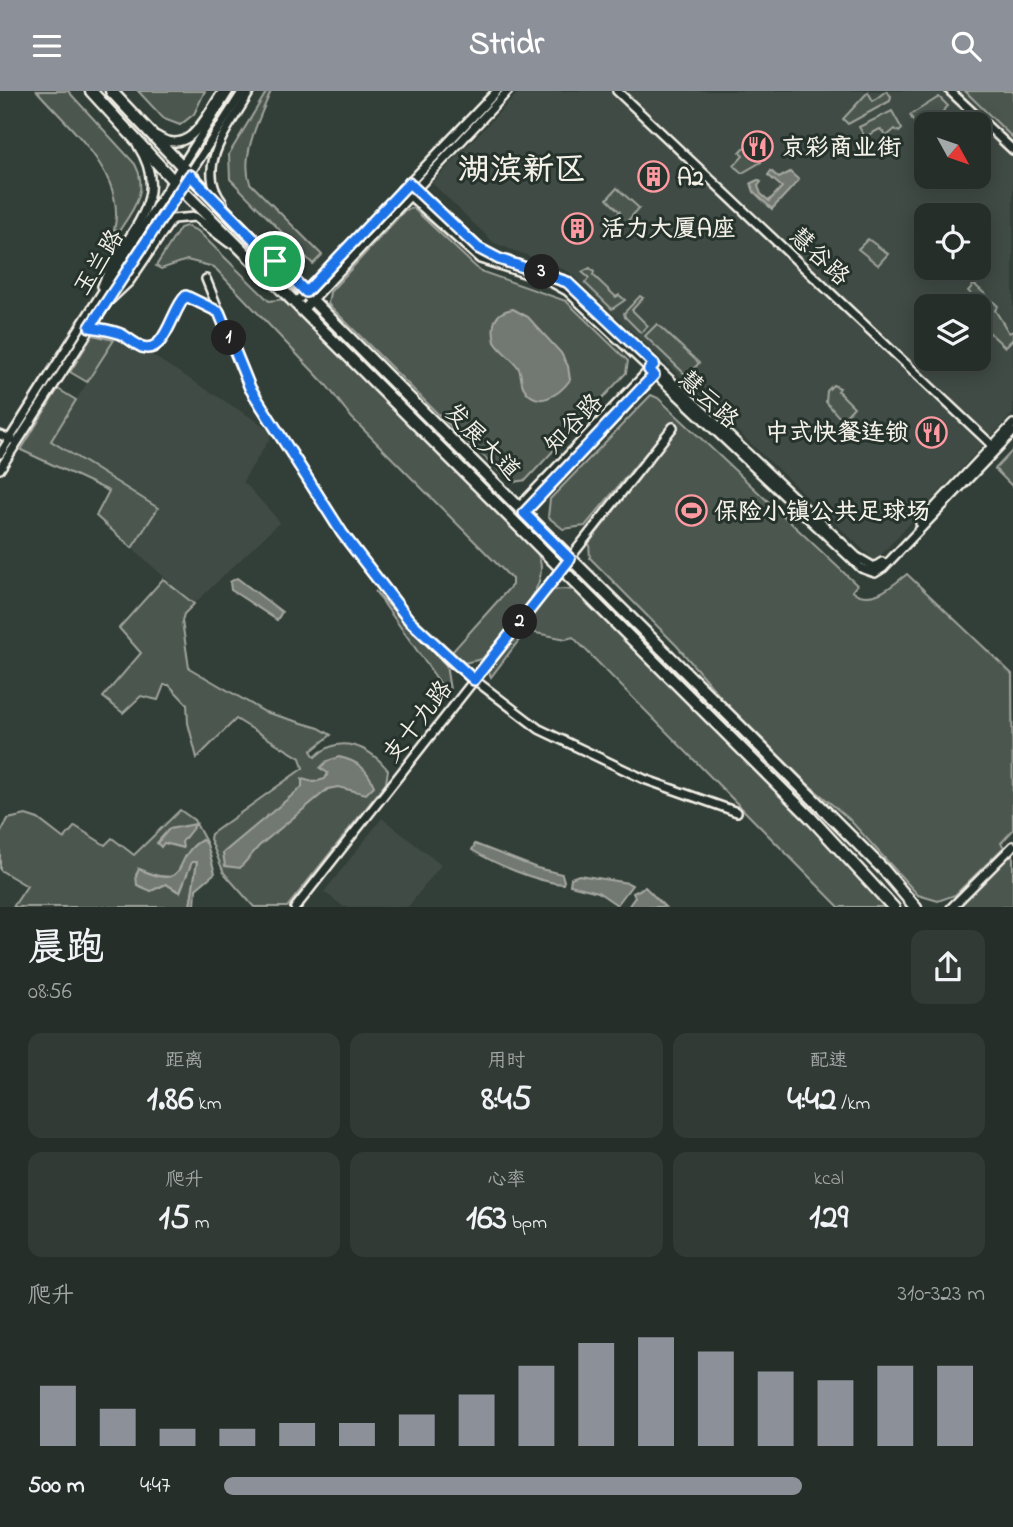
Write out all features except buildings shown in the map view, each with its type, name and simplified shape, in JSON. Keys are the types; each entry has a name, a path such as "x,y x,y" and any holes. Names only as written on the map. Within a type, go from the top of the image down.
{"main road":[{"name":"发展大道","path":"91,91 176,184 808,816 893,907"},
{"name":"发展大道","path":"111,91 181,166 521,510 875,860 915,907"}],"street":[{"path":"134,115 159,137 181,143 194,133 223,91"},
{"name":"玉兰路","path":"0,469 13,440 176,184 181,166 229,91"},
{"name":"玉兰路","path":"176,184 190,175 243,91"},
{"path":"250,91 217,145 212,174 220,199 275,261"},
{"path":"309,296 409,195 412,186 497,91"},
{"path":"299,307 402,189 412,186 508,91"},
{"name":"慧谷路","path":"617,91 994,448"},
{"path":"950,91 1013,150"},
{"path":"100,304 108,269 148,208 152,189 147,161 121,124"},
{"name":"慧云路","path":"412,186 467,240 485,252 567,282 654,370"},
{"name":"慧云路","path":"402,189 480,259 561,287 864,564 881,566 994,448"},
{"path":"100,304 130,282 172,219 177,217 195,217 205,222 265,272"},
{"path":"206,279 250,388 342,533 409,620 511,710 559,741 644,779 737,813"},
{"path":"90,327 120,334 144,347 152,348 160,342 180,302 186,296 219,312"},
{"name":"玉兰路","path":"0,454 13,440 90,327 100,304"},
{"name":"知谷路","path":"521,510 654,370"},
{"path":"994,448 1013,424"},
{"name":"支十九路","path":"296,907 673,427"},
{"path":"994,448 1013,432"},
{"path":"0,435 13,440"},
{"path":"952,907 1013,846"}],"shaded area":[{"path":"37,91 68,91 135,164 141,182 140,191 134,207 119,231 114,230 116,210 112,190 104,172 79,137"},
{"path":"138,91 205,91 194,114 180,125 164,119"},
{"path":"267,91 271,91 249,148 250,183 322,255 313,264 230,179 229,154"},
{"path":"520,91 1013,91 1013,413 875,561 568,271 494,243 432,183"},
{"path":"886,91 891,96 890,101 848,124 843,119 868,92 873,101"},
{"path":"965,91 1013,91 1013,138 991,116 991,112 986,112"},
{"path":"939,97 948,106 942,112 915,112"},
{"path":"892,111 902,129 899,132 895,129 887,136 880,129 865,137 859,127"},
{"path":"745,147 761,162 742,173 734,166 743,156 740,152"},
{"path":"771,171 779,178 790,172 799,180 772,209 754,192 751,183 758,180 761,182 758,186 761,194 769,201 782,187 768,175"},
{"path":"617,188 639,208 619,231 610,223 620,212 607,199"},
{"path":"413,208 480,271 566,301 628,361 626,373 526,480 514,482 509,479 446,422 328,304 330,292 405,210"},
{"path":"186,226 198,231 269,301 285,299 537,553 541,566 533,594 514,623 482,659 464,663 451,653 512,585 512,579 352,418 327,386 214,267 187,260 161,269 156,266 180,228"},
{"path":"868,239 888,254 878,265 858,249"},
{"path":"590,268 594,272 593,275 616,297 619,295 625,300 612,309 585,283 589,278 582,272"},
{"path":"974,284 985,294 971,294 968,291"},
{"path":"640,296 643,298 632,310 648,326 641,333 624,313"},
{"path":"991,300 998,306 995,310 1009,333 1013,331 1013,339 1005,347 991,334"},
{"path":"513,309 528,317 561,353 568,366 570,380 560,391 548,398 529,395 523,386 518,367 495,342 495,320 502,313"},
{"path":"657,324 699,363 687,376 645,336"},
{"path":"118,334 274,432 243,481 280,522 194,604 132,548 158,509 50,441"},
{"path":"93,335 114,340 87,382 70,372"},
{"path":"833,385 840,388 838,391 854,407 844,418 838,416 826,402 827,391"},
{"path":"58,389 76,400 51,441 158,508 132,548 96,516 109,491 21,450"},
{"path":"651,395 658,398 857,585 852,591 867,596 881,593 907,574 1012,674 1013,830 1001,843 1004,847 955,895 938,901 918,895 849,819 809,785 724,701 677,646 590,558 589,543 678,428 671,423 585,526 563,529 548,517 550,499"},
{"path":"1013,450 1013,487 995,469"},
{"path":"237,578 282,612 277,620 231,590 230,582"},
{"path":"163,579 194,604 184,614 182,621 189,668 265,712 319,728 331,735 311,751 315,757 334,746 353,745 372,754 388,770 386,783 287,907 254,907 224,873 210,839 211,834 303,768 300,758 236,719 197,758 188,723 187,704 169,685 164,685 158,700 141,696 123,713 103,697 141,653 119,628"},
{"path":"553,590 574,590 840,856 885,907 839,907 573,637 566,639 526,631 491,677 488,670 546,597"},
{"path":"375,591 446,665 450,690 447,693"},
{"path":"339,757 361,766 374,786 366,794 338,787 328,789 259,846 240,868 225,866 223,853 302,787 302,779 314,782 325,779 328,773 320,768 327,761"},
{"path":"180,810 194,820 207,844 202,840 174,877 157,876 139,869 151,891 166,884 177,891 192,862 197,862 190,907 13,907 27,886 0,870 0,834 8,819 26,815 38,819 64,839 75,826 105,845 112,838 134,855"},
{"path":"382,818 441,865 408,907 344,907 324,892"},
{"path":"196,824 182,842 183,848 164,843 161,847 157,843 169,829"},
{"path":"202,840 207,844 215,873 196,889 195,907 190,907 197,862 192,862 180,892 166,884 151,891 137,885 136,875 139,869 167,877 174,875 192,847"},
{"path":"475,844 537,868 562,874 563,884 541,880 504,866 472,850"},
{"path":"1013,849 1013,907 958,907"},
{"path":"579,875 632,885 617,905 598,892 570,885 571,878"},
{"path":"645,887 665,907 628,907 635,897 633,893"}],"place":[{"name":"京彩商业街","path":"758,147"},
{"name":"A2","path":"654,177"},
{"name":"活力大厦A座","path":"578,228"},
{"name":"中式快餐连锁","path":"932,432"},
{"name":"保险小镇公共足球场","path":"691,511"}],"district":[{"name":"湖滨新区","path":"522,168"}],"route":[{"path":"190,175 275,261 306,292 409,183 478,248 499,259 553,275 567,282 654,364 649,370 654,375 524,513 570,559 474,680 450,661 409,620 342,533 250,388 219,312 186,296 180,302 160,342 152,348 144,347 120,334 90,327 190,175"}]}
